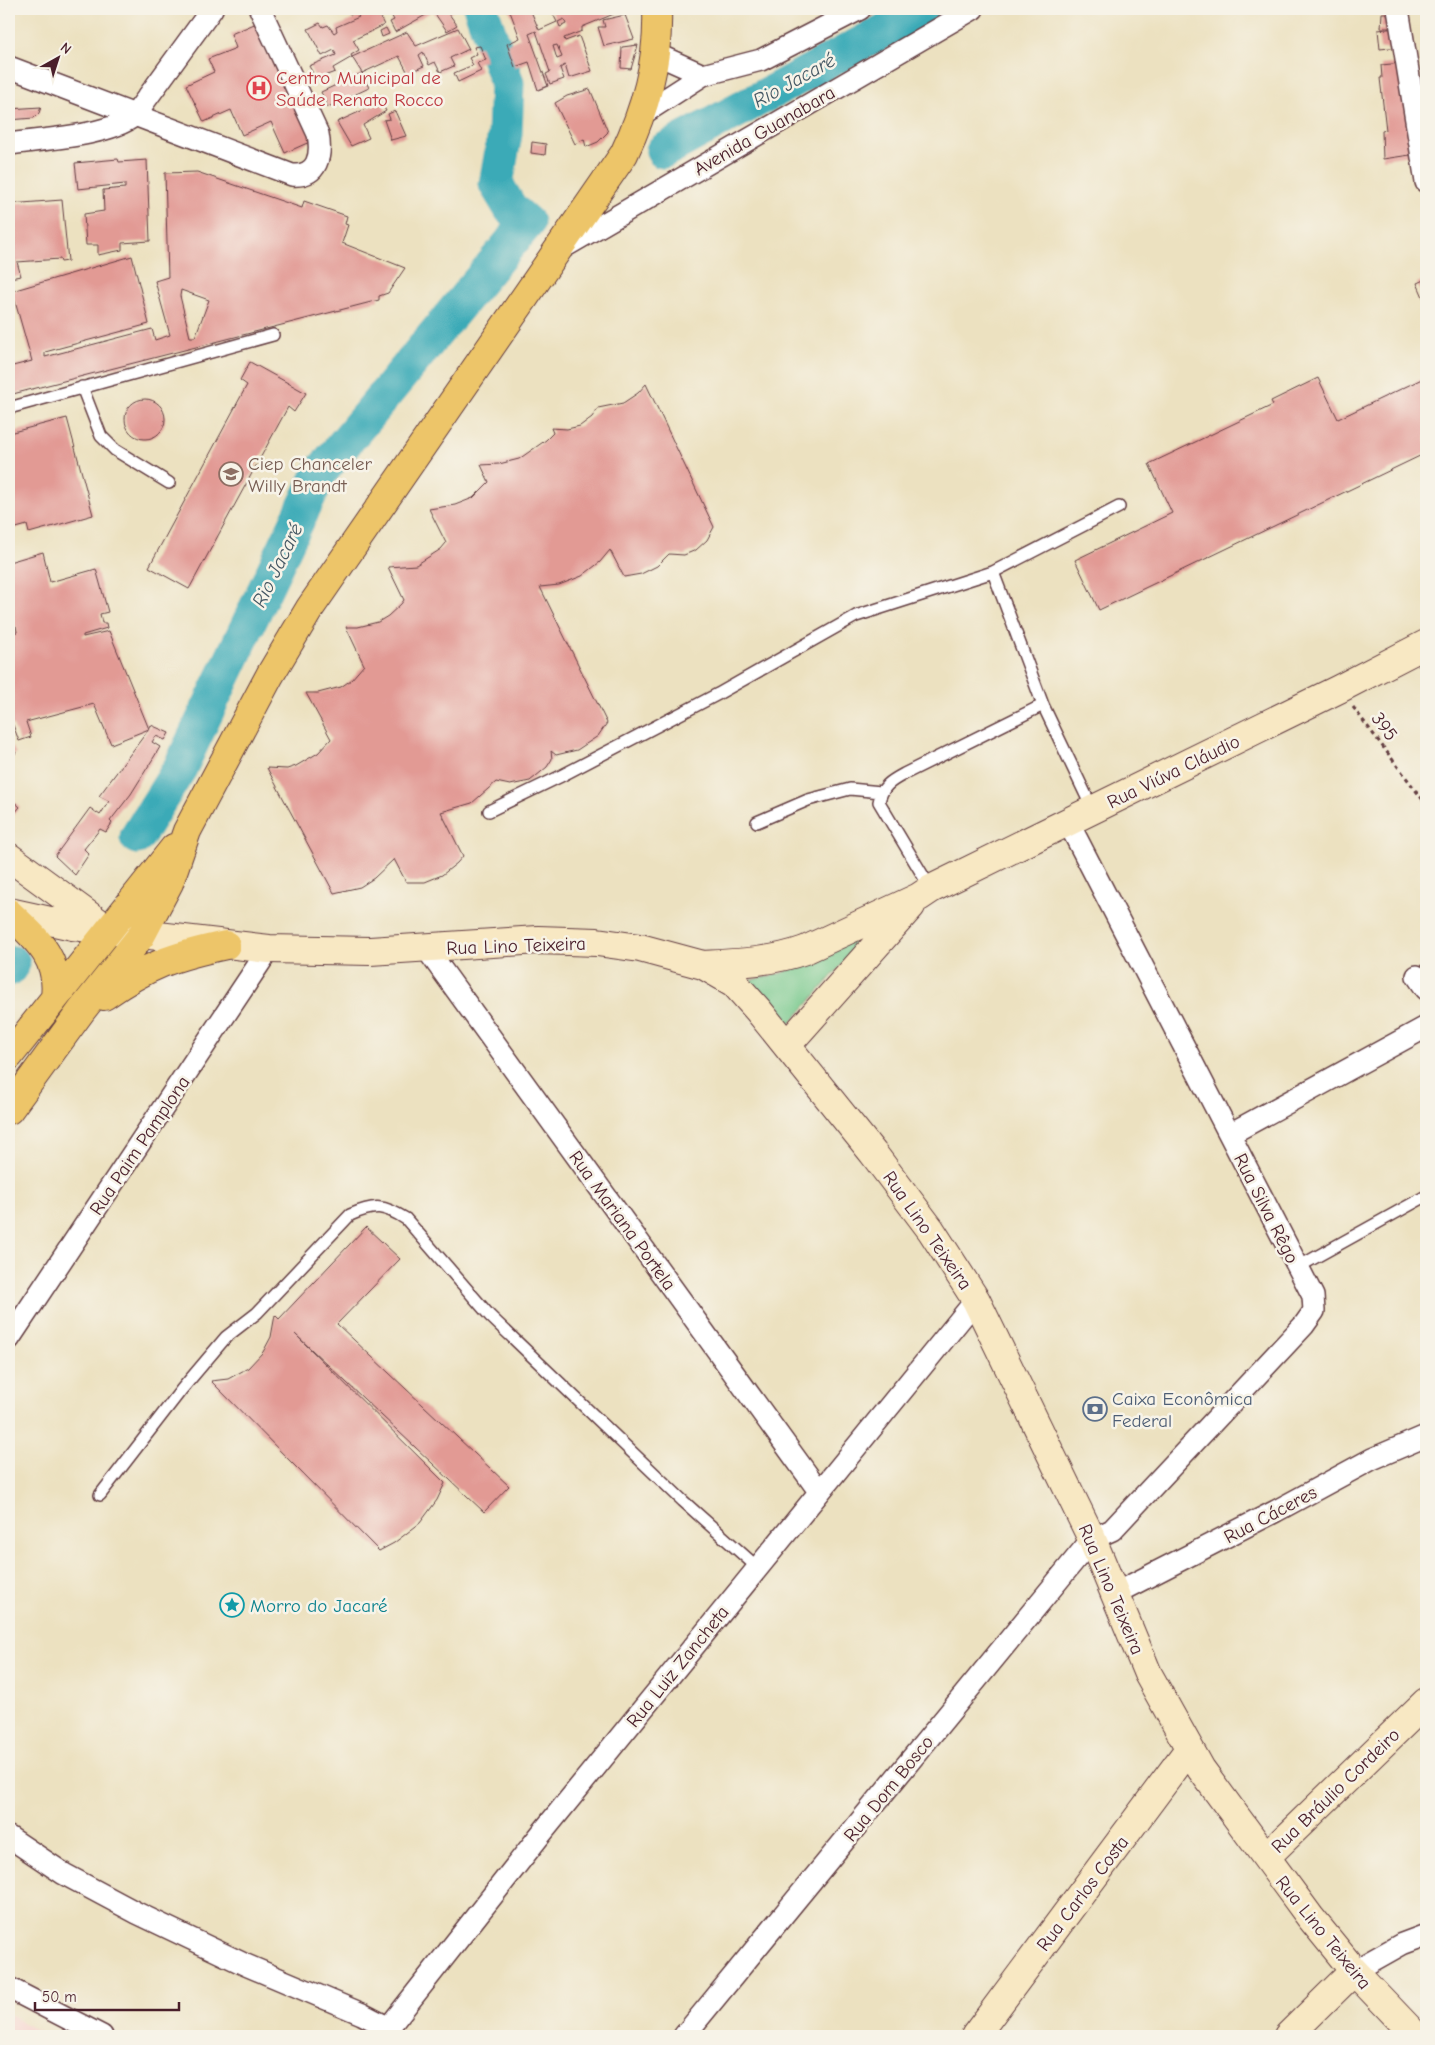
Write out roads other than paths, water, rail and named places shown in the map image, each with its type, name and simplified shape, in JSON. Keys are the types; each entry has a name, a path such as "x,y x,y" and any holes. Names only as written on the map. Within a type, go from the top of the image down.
{"main road":[{"path":"9,1110 82,1010 141,936 169,883 187,831 270,675 310,608 615,168 641,115 649,89 656,54 658,9"},
{"name":"Rua Viúva Cláudio","path":"703,965 751,962 790,955 925,893 1339,689 1426,644"},
{"path":"9,1056 187,831"},
{"path":"9,857 109,930"},
{"path":"787,1046 925,893"},
{"path":"9,912 48,954 55,967 57,983 55,996"},
{"name":"Rua Lino Teixeira","path":"9,912 73,926 141,936 269,949 328,951 568,940 640,948 703,965 720,973 734,983 787,1046 931,1230 976,1300 1092,1539 1148,1674 1201,1769 1354,1972 1416,2036"},
{"path":"82,1010 152,966 185,954 226,945"},
{"name":"Rua Bráulio Cordeiro","path":"1266,1857 1426,1702"},
{"name":"Rua Carlos Costa","path":"975,2036 1189,1749"},
{"path":"1288,2036 1354,1972"}],"street":[{"path":"9,144 113,127 125,123 134,116 212,9"},
{"path":"9,68 134,116 292,174 300,175 314,168 319,160 321,147 318,134 260,9"},
{"path":"641,115 703,75 761,60 860,9"},
{"name":"Avenida Guanabara","path":"558,248 972,9"},
{"path":"1398,9 1426,182"},
{"path":"656,54 703,75"},
{"name":"Rua Silva Rêgo","path":"1068,822 1313,1296 1314,1311 1304,1325 1112,1530 1092,1539"},
{"name":"Rua Mariana Portela","path":"426,948 819,1491"},
{"name":"Rua Paim Pamplona","path":"9,1339 269,949"},
{"path":"1230,1134 1426,1027"},
{"name":"Rua Luiz Zancheta","path":"386,2032 541,1834 976,1300"},
{"name":"Rua Cáceres","path":"1114,1594 1276,1511 1372,1459 1410,1441 1426,1436"},
{"name":"Rua Dom Bosco","path":"684,2036 1092,1539"},
{"path":"9,1837 64,1874 137,1913 246,1965 362,2014 386,2032"},
{"path":"1354,1972 1402,1944 1426,1935"},
{"path":"9,1988 102,2036"}],"lane":[{"path":"9,408 273,335"},
{"path":"82,387 101,436 123,455 169,484"},
{"path":"489,811 559,777 718,694 856,616 994,572 1120,507"},
{"path":"994,572 1043,705 1093,810"},
{"path":"925,893 879,802 881,792 888,784 904,774 1043,705"},
{"path":"757,822 808,800 850,789 881,792"},
{"path":"1298,1267 1426,1196"},
{"path":"100,1495 182,1389 226,1337 257,1313 350,1215 369,1207 389,1208 406,1219 490,1316 683,1501 757,1567"}],"waterway":[{"name":"Rio Jacaré","path":"137,837 180,768 320,473 527,223 511,209 496,184 505,134 507,83 481,9"},
{"name":"Rio Jacaré","path":"663,151 925,9"},
{"name":"Rio Jacaré","path":"9,969 13,963"}],"place":[{"name":"Centro Municipal de Saúde Renato Rocco","path":"259,88"},
{"name":"Ciep Chanceler Willy Brandt","path":"231,474"},
{"name":"Caixa Econômica Federal","path":"1095,1409"},
{"name":"Morro do Jacaré","path":"232,1605"}]}
